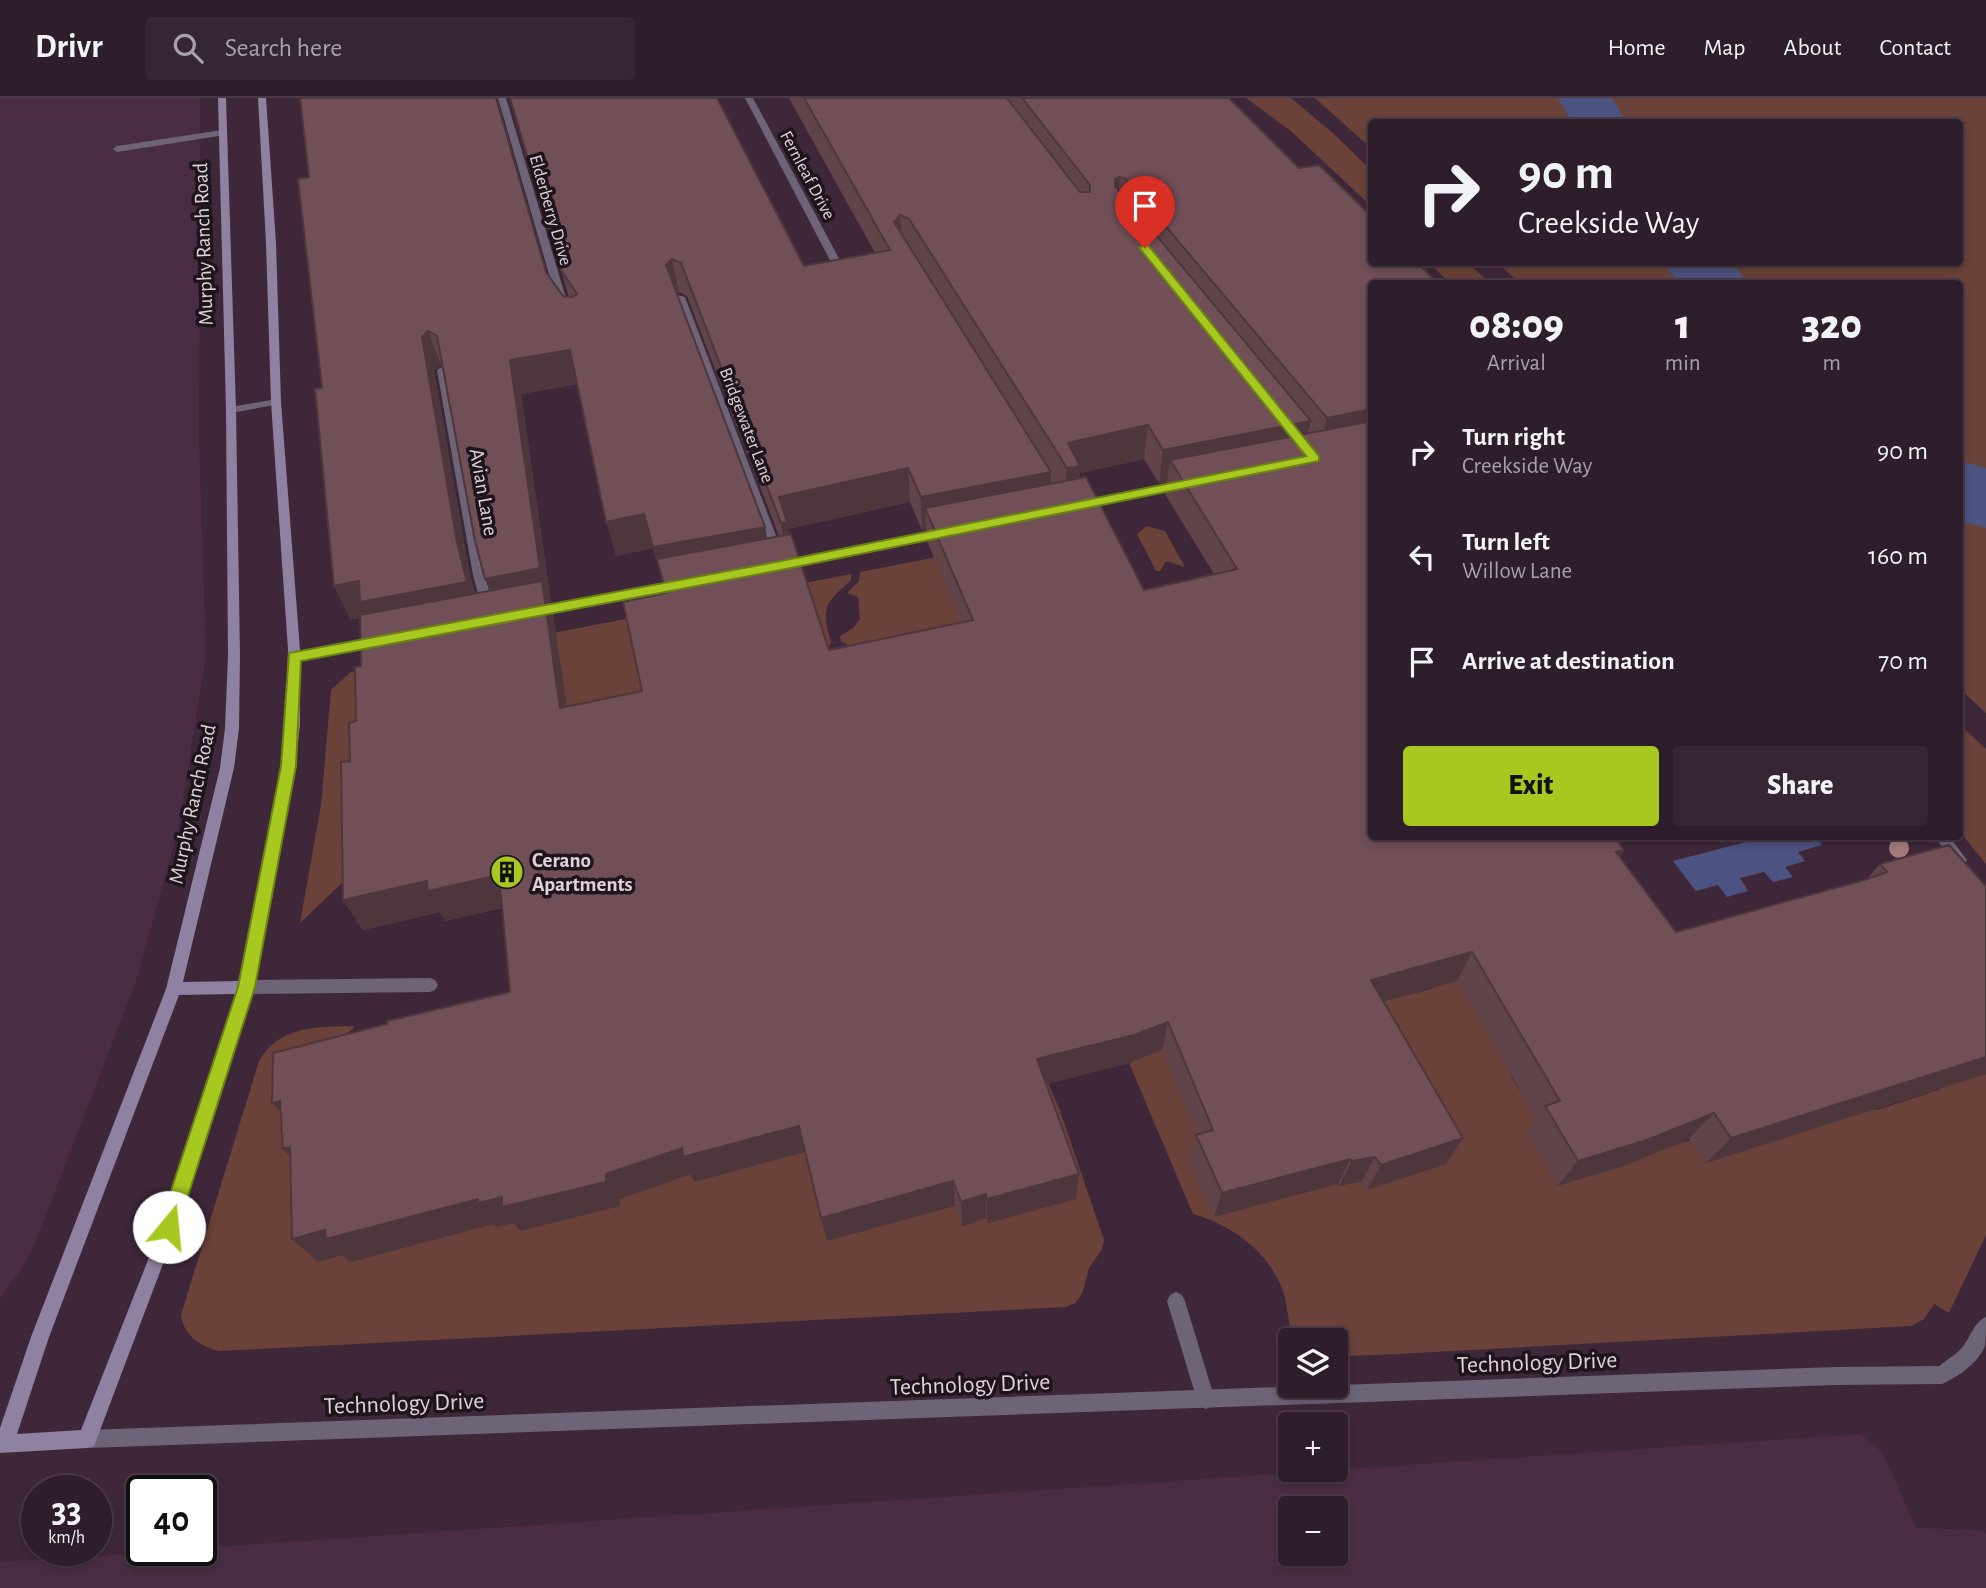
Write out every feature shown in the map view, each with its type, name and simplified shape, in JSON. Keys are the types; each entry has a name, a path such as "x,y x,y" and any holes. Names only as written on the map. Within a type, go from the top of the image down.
{"street":[{"name":"Murphy Ranch Road","path":"2,1444 40,1336 174,989 227,768 232,728 231,410 222,98"},
{"path":"87,1439 169,1227 246,987 288,766 293,725 294,657 276,402 273,281 262,98"},
{"name":"Elderberry Drive","path":"502,98 556,285 567,310"},
{"name":"Fernleaf Drive","path":"749,98 838,266"},
{"path":"117,149 222,133"},
{"name":"Bridgewater Lane","path":"680,297 781,565"},
{"name":"Avian Lane","path":"442,370 479,575 484,621"},
{"path":"231,410 276,402"},
{"path":"1074,506 1194,482"},
{"path":"768,568 954,531"},
{"path":"517,615 689,583"},
{"path":"294,657 389,639"},
{"path":"1944,840 1970,871"},
{"path":"174,989 430,985"},
{"path":"1176,1301 1206,1400"},
{"name":"Technology Drive","path":"2,1444 1836,1376 1942,1375 1963,1363 1975,1348 1986,1326"}],"shaded area":[{"path":"0,98 200,98 199,440 206,654 178,831 135,984 35,1243 25,1263 0,1299"},
{"path":"1246,98 1291,98 1335,135 1368,167 1368,203 1292,132"},
{"path":"1315,98 1986,98 1986,713 1963,692 1963,280 1516,280 1500,266 1963,266 1963,119 1368,119 1368,145"},
{"path":"1432,266 1471,266 1487,280 1447,280"},
{"path":"1147,526 1165,531 1185,567 1166,561 1160,571 1156,571 1137,534"},
{"path":"973,550 974,629 857,650 841,641 840,636 853,628 860,619 858,597 847,593 859,581 860,572"},
{"path":"851,574 851,580 831,601 826,613 831,642 828,648 724,599"},
{"path":"713,602 657,693 343,882 300,923 321,805 331,690 351,672"},
{"path":"1963,728 1986,749 1986,864 1963,836"},
{"path":"1456,956 1512,1078 1531,1110 1669,1147 1860,1088 1877,1110 1941,1089 1934,1079 1970,1068 1977,1077 1986,1074 1986,1235 1949,1313 1934,1304 1924,1319 1911,1326 1379,1355 1348,1356 1348,1328 1291,1328 1279,1282 1261,1255 1237,1234 1193,1214 1129,1063 1138,1059 1169,1033 1333,1172 1361,1182 1367,1189 1446,1164 1404,1116 1376,977 1389,1000 1434,988"},
{"path":"354,1026 276,1085 350,1253 351,1262 443,1237 443,1226 519,1221 619,1206 620,1199 772,1131 953,1200 963,1226 986,1218 988,1223 1075,1199 1040,1065 1059,1108 1104,1240 1102,1249 1089,1268 1082,1294 1075,1303 1066,1307 219,1351 205,1346 189,1334 181,1315 259,1061 278,1040 289,1034 313,1028"},
{"path":"1860,1434 1883,1453 1916,1528 1981,1530 1986,1534 1986,1588 0,1588 0,1562 21,1561 21,1566 112,1566 112,1555 126,1554 126,1566 217,1566 217,1547 1278,1474 1278,1482 1348,1482 1348,1469"}],"water":[{"path":"1753,840 1818,840 1822,845 1798,852 1805,861 1785,867 1793,877 1773,882 1764,872 1740,878 1748,891 1727,897 1718,885 1696,891 1673,861"}],"building":[{"path":"300,98 496,98 546,272 563,296 573,297 577,294 561,270 510,98 717,98 804,266 890,250 804,98 1007,98 1080,192 1090,192 1090,185 1022,98 1229,98 1299,168 1319,165 1368,213 1368,266 1421,266 1434,280 1368,280 1368,410 1327,418 1126,179 1115,179 1115,186 1311,421 1163,450 1148,425 1068,443 1080,466 1067,468 909,219 900,215 894,222 1051,472 921,497 908,468 779,497 787,522 781,523 681,263 672,259 666,265 765,527 653,547 644,514 606,522 570,350 510,360 540,568 485,579 475,541 437,336 428,331 422,337 457,542 467,582 360,602 359,581 334,586 315,389 322,388 298,179 309,177"},
{"name":"Cerano Apartments","path":"1368,422 1368,840 1617,840 1624,850 1616,852 1676,932 1864,880 1887,872 1880,864 1949,845 1986,886 1986,1057 1731,1138 1714,1113 1647,1140 1578,1161 1545,1106 1560,1101 1472,952 1371,980 1463,1138 1381,1165 1375,1157 1352,1161 1350,1159 1222,1193 1196,1135 1213,1130 1168,1022 1134,1035 1037,1059 1079,1174 987,1199 986,1194 961,1202 953,1181 821,1218 799,1126 683,1157 682,1148 606,1174 606,1182 502,1207 502,1197 478,1203 478,1199 326,1239 325,1230 292,1239 290,1147 283,1149 280,1101 272,1103 273,1053 387,1024 387,1021 510,992 499,875 428,891 427,881 343,900 341,762 350,761 349,723 356,721 355,667 361,666 360,615 542,581 560,708 642,691 623,602 666,593 657,559 791,534 829,650 973,620 925,508 1086,477 1144,590 1237,569 1170,460"}],"waterway":[{"path":"1585,98 1597,119"},
{"path":"1698,266 1713,280"},
{"path":"1963,486 1986,504"}],"place":[{"name":"Cerano Apartments","path":"507,872"}],"route":[{"path":"169,1227 246,987 288,766 293,725 294,657 781,565 1315,458 1145,248"}]}
